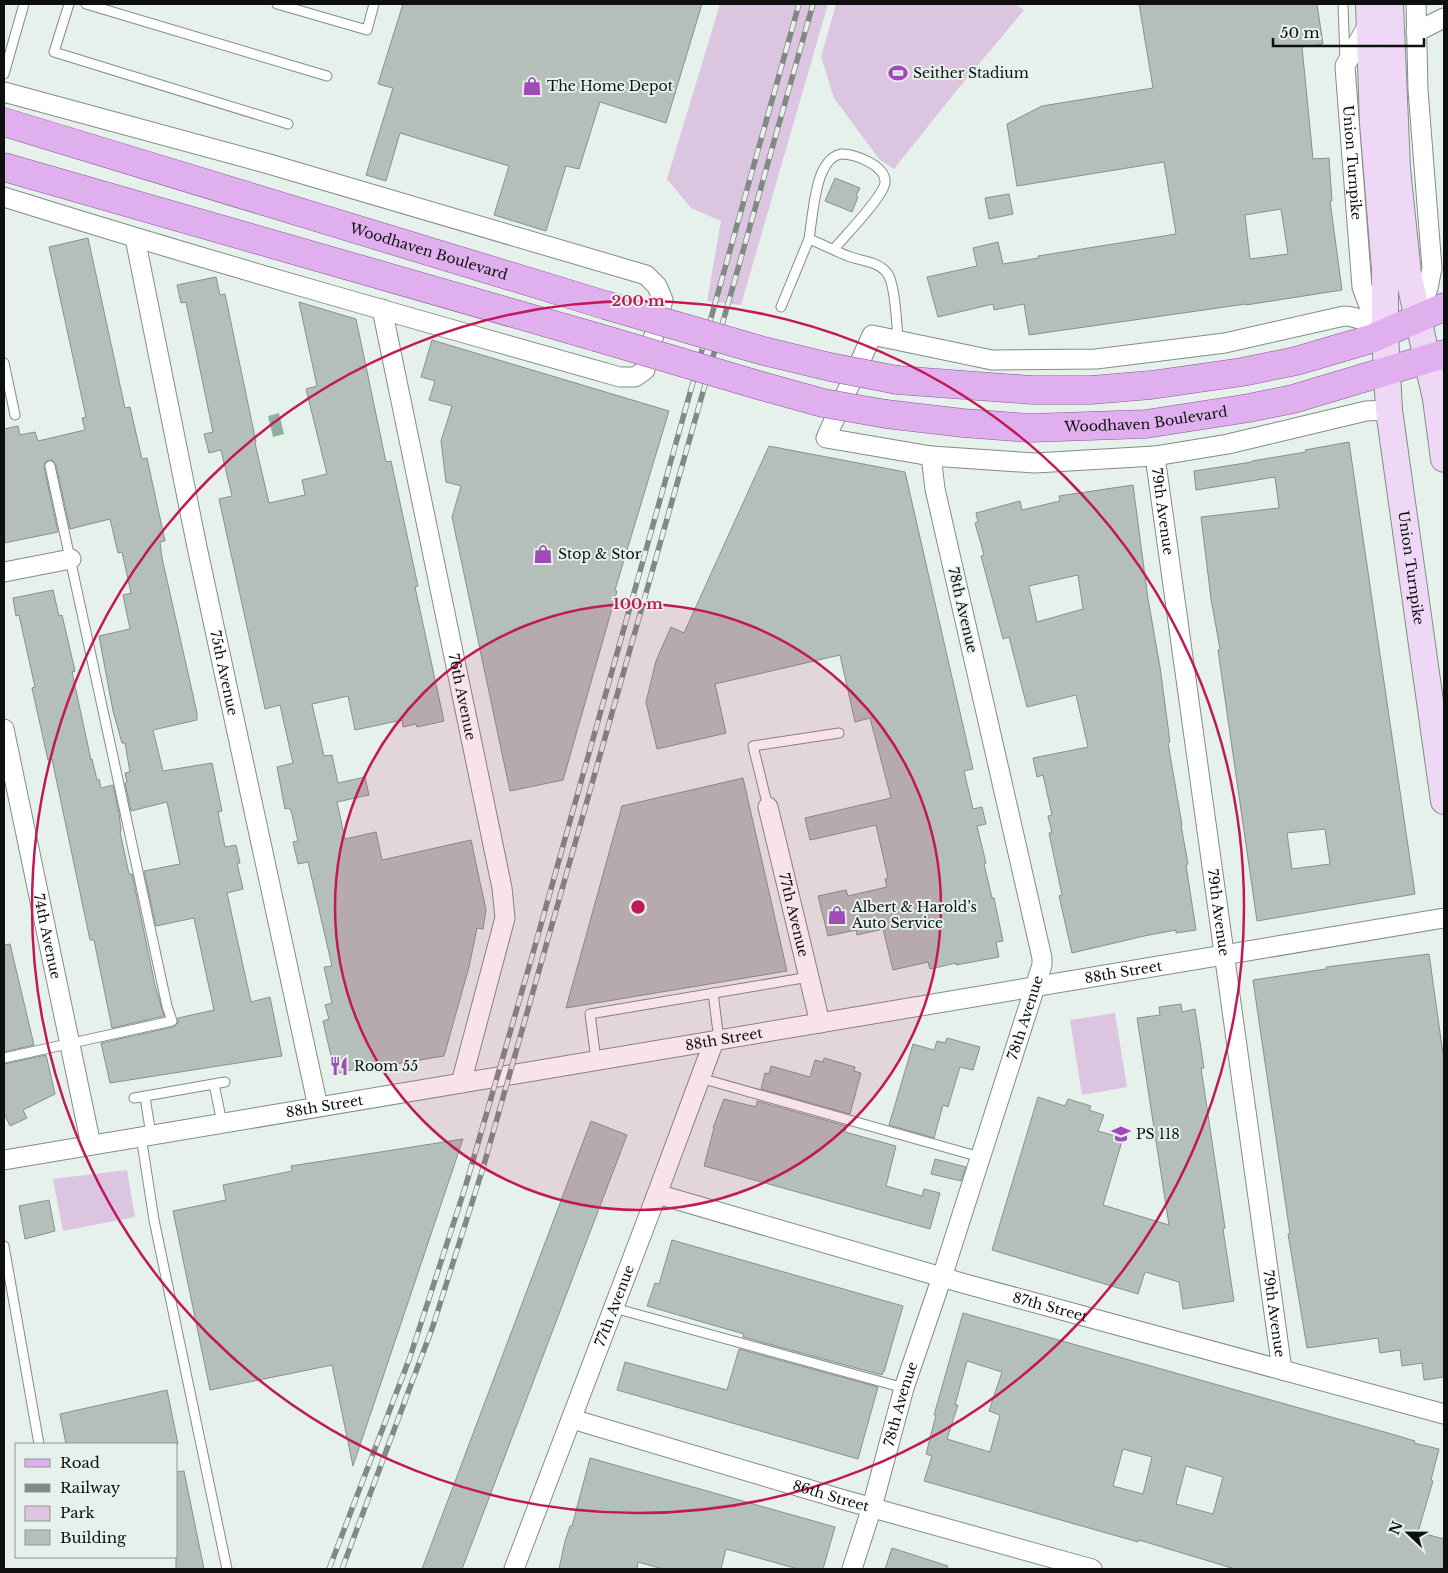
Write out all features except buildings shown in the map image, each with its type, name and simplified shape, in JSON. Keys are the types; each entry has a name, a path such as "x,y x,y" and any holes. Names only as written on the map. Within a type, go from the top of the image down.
{"main road":[{"path":"1390,4 1398,169 1408,274 1418,319 1436,357 1436,398 1444,459"},
{"name":"Union Turnpike","path":"1369,14 1374,140 1385,270 1386,372 1389,410 1444,801"},
{"name":"Woodhaven Boulevard","path":"4,122 604,305 769,352 830,367 897,380 1032,390 1091,390 1151,385 1278,365 1357,344 1385,334 1444,307"},
{"name":"Woodhaven Boulevard","path":"4,167 814,400 886,414 963,423 1030,428 1146,424 1272,404 1436,357"}],"street":[{"path":"1416,4 1418,90 1432,268 1418,319"},
{"name":"Union Turnpike","path":"1369,14 1346,66 1349,133 1362,287 1372,314 1385,334"},
{"path":"1416,32 1444,18"},
{"path":"4,92 277,167 646,275 657,286 663,300 645,370 635,377 620,376 382,310 135,238 4,197"},
{"name":"75th Avenue","path":"135,238 197,546 318,1107"},
{"name":"76th Avenue","path":"382,310 502,888 505,918 461,1083"},
{"path":"1385,334 1353,316 1344,316 1225,344 1096,359 992,360 872,335 826,438 932,456 1035,463 1155,456 1228,444 1366,411 1389,410"},
{"name":"78th Avenue","path":"852,1569 872,1507 904,1388 942,1277 1042,965 1042,958 935,489 932,456"},
{"name":"79th Avenue","path":"1155,456 1282,1370"},
{"path":"4,572 71,559"},
{"name":"74th Avenue","path":"4,729 91,1145"},
{"name":"77th Avenue","path":"768,807 820,1023"},
{"name":"88th Street","path":"4,1160 1444,918"},
{"name":"77th Avenue","path":"514,1569 658,1194 700,1078 717,1040"},
{"name":"87th Street","path":"658,1194 942,1277 1444,1414"},
{"name":"86th Street","path":"572,1419 841,1499 1092,1569"}],"lane":[{"path":"4,74 24,4"},
{"path":"68,4 54,52 288,124"},
{"path":"86,4 327,76"},
{"path":"278,4 367,30 374,4"},
{"path":"1343,4 1346,66"},
{"path":"781,306 809,239 822,172 826,164 834,157 839,154 851,154 878,167 884,174 885,183 879,196 834,249"},
{"path":"809,239 848,256 863,260 888,273 892,284 898,341"},
{"path":"4,362 15,415"},
{"path":"4,1058 172,1021 167,1006 50,466"},
{"path":"768,807 753,746 839,733"},
{"path":"596,1060 590,1014 809,977"},
{"path":"713,993 717,1040"},
{"path":"700,1078 980,1157"},
{"path":"134,1098 225,1082"},
{"path":"214,1084 222,1123"},
{"path":"145,1097 146,1136 154,1220 227,1569"},
{"path":"4,1246 39,1443"},
{"path":"614,1308 904,1388"}],"green space":[{"path":"720,4 828,4 741,305 707,301 721,221 691,208 667,179"},
{"name":"Seither Stadium","path":"836,4 1015,4 1024,10 894,169 879,159 834,98 821,57"},
{"path":"1115,1013 1127,1087 1082,1095 1070,1020"},
{"path":"127,1170 135,1217 63,1231 53,1179"}],"shaded area":[{"path":"279,413 284,434 273,437 268,416"}],"railway":[{"path":"329,1569 410,1357 465,1188 533,953 799,4"},
{"path":"342,1569 433,1326 483,1168 813,4"}],"place":[{"name":"Seither Stadium","path":"898,73"},
{"name":"The Home Depot","path":"532,86"},
{"name":"Stop & Stor","path":"543,554"},
{"name":"Albert & Harold’s Auto Service","path":"837,915"},
{"name":"Room 55","path":"339,1066"},
{"name":"PS 118","path":"1121,1134"}]}
